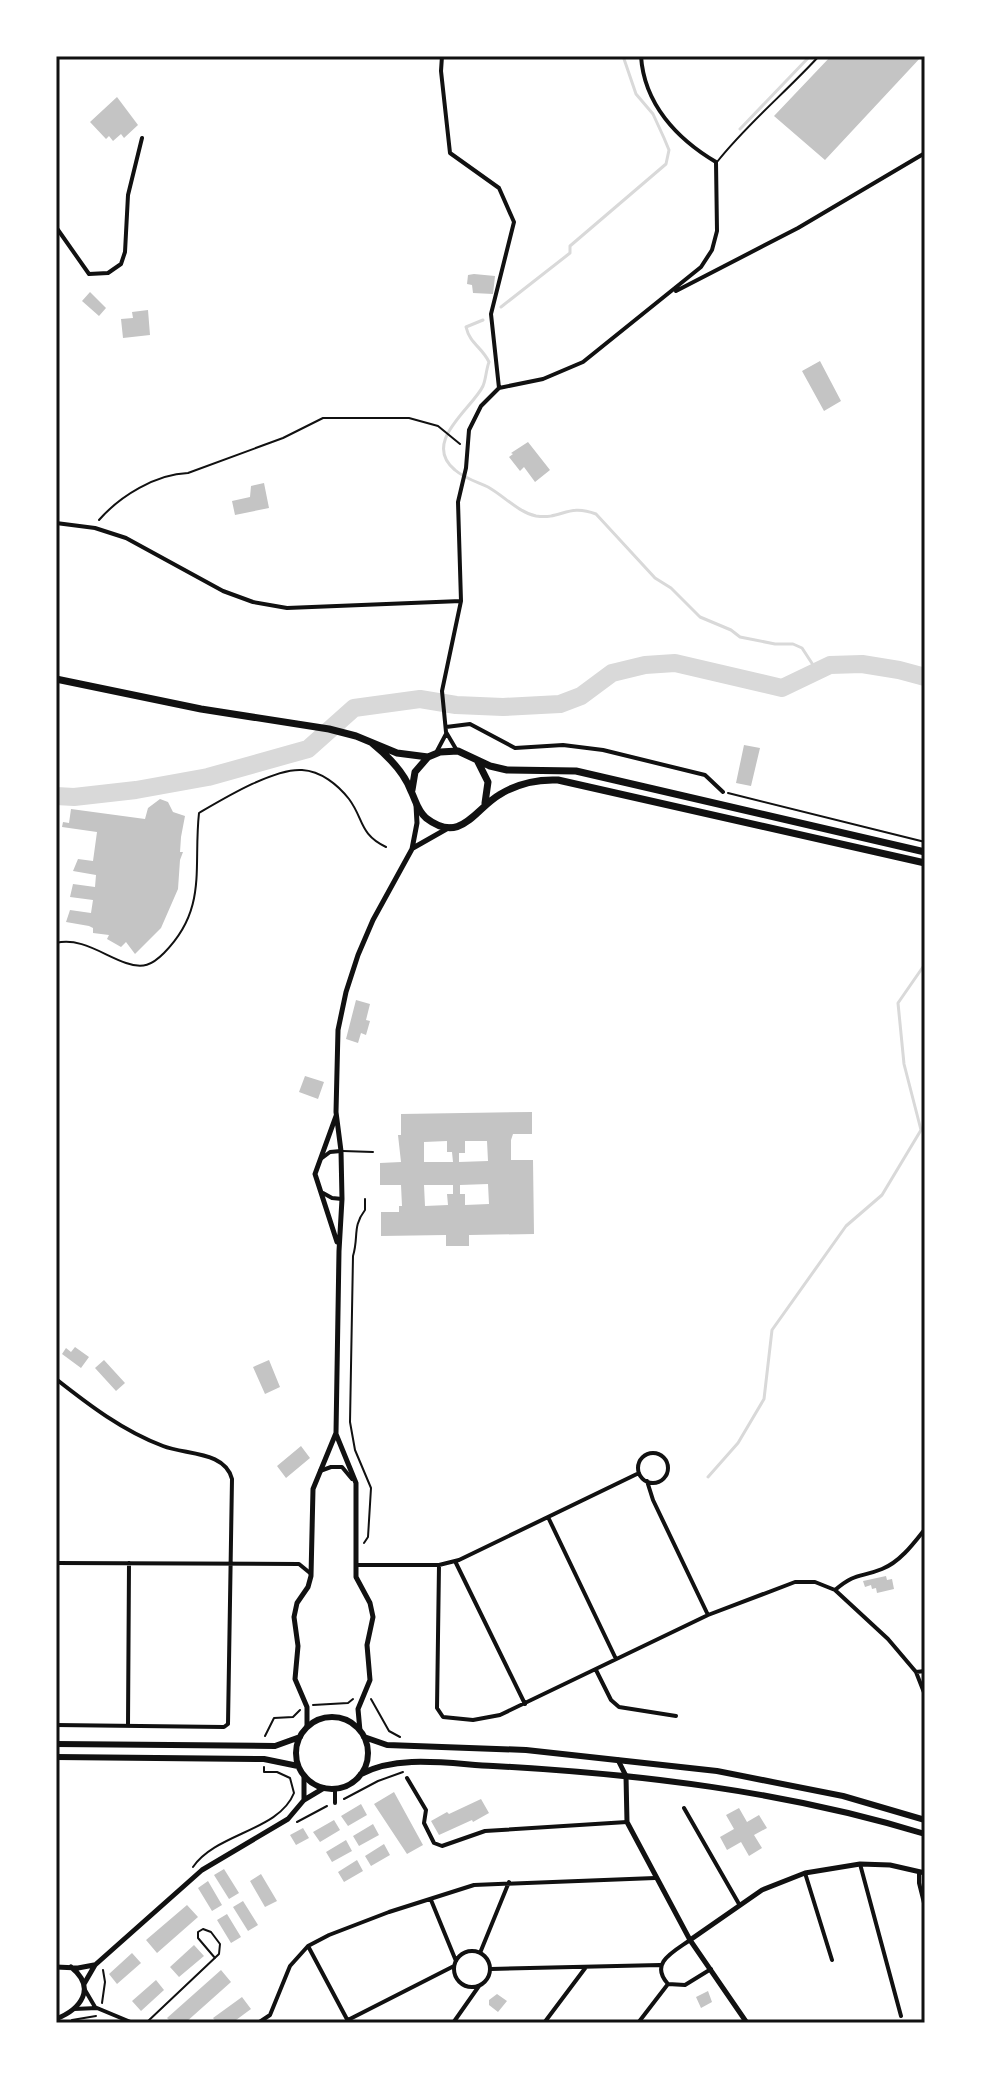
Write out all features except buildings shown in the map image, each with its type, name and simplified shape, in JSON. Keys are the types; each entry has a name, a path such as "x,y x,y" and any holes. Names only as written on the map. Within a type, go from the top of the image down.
{"main road":[{"path":"56,679 201,709 311,725 347,733 397,753 431,755 458,751 476,761 507,770 576,771 925,851"},
{"path":"372,743 391,761 412,792 416,805 430,821 451,826 470,821 495,797 520,784 541,779 558,780 925,863"},
{"path":"412,792 415,772 431,755"},
{"path":"476,761 488,782 484,806"},
{"path":"925,1820 794,1785 717,1771 513,1749 387,1745 362,1734 349,1721 338,1718 327,1718 307,1727 300,1737 296,1754 304,1776 324,1788 335,1789 352,1783 361,1774 383,1765 406,1763 527,1768 626,1776 735,1790 791,1800 925,1834"},
{"path":"361,1774 368,1755 362,1734"},
{"path":"56,1744 275,1746 300,1737"},
{"path":"56,1757 264,1759 298,1766"}],"street":[{"path":"442,56 450,153 499,188 514,222 491,314 499,388"},
{"path":"458,751 450,743 446,730 442,691 461,601 458,510 472,421 481,406 499,388 543,379 583,362 701,267 715,241 718,221 716,162 693,148 658,111 642,72 641,56"},
{"path":"56,227 89,274 108,273 121,264 125,252 128,195 142,138"},
{"path":"671,294 798,228 925,153"},
{"path":"56,523 95,528 126,538 223,591 253,602 287,608 461,601"},
{"path":"446,730 470,724 515,748 563,745 603,750 705,775 723,792"},
{"path":"431,755 443,744 446,730"},
{"path":"307,1727 307,1707 295,1679 298,1646 294,1617 297,1603 308,1587 311,1576 312,1497 318,1472 336,1433 342,1199 336,1112 338,1030 346,992 373,920 412,849 417,823 416,805"},
{"path":"412,849 451,826"},
{"path":"336,1112 315,1174 331,1216 339,1251"},
{"path":"319,1160 330,1152 341,1151"},
{"path":"317,1184 327,1196 342,1199"},
{"path":"56,1379 126,1428 164,1447 218,1460 229,1469 232,1479 230,1718 224,1727 56,1725"},
{"path":"336,1433 357,1488 357,1581 370,1603 373,1617 367,1645 370,1680 358,1716 362,1734"},
{"path":"647,1481 657,1482 665,1476 668,1466 663,1457 654,1453 644,1455 638,1463 639,1473 647,1481 653,1500 708,1615"},
{"path":"318,1472 342,1467 357,1488"},
{"path":"356,1565 439,1565 455,1561 639,1473"},
{"path":"548,1517 617,1660"},
{"path":"835,1590 852,1576 884,1568 911,1547 925,1529"},
{"path":"56,1563 299,1564 307,1560 312,1552"},
{"path":"455,1561 525,1704"},
{"path":"128,1726 129,1563"},
{"path":"299,1564 307,1568 311,1576"},
{"path":"439,1565 437,1708 443,1717 473,1720 500,1715 708,1615 795,1582 815,1582 835,1590 888,1639 916,1672 923,1683 925,1695"},
{"path":"596,1670 611,1700 619,1707 676,1716"},
{"path":"916,1672 925,1671"},
{"path":"618,1759 626,1776 627,1822 690,1940 747,2023"},
{"path":"304,1776 304,1800"},
{"path":"407,1778 426,1810 424,1823 434,1843 442,1846 485,1831 627,1822"},
{"path":"59,2020 83,1999 84,1986 95,1965 202,1870 288,1819 304,1800 324,1788"},
{"path":"335,1789 335,1803"},
{"path":"684,1808 739,1904"},
{"path":"860,1864 901,2016"},
{"path":"711,1969 685,1985 668,1984 662,1977 660,1965 663,1958 739,1904 762,1890 805,1873 860,1864 890,1865 922,1872 919,1883 925,1907"},
{"path":"805,1873 832,1960"},
{"path":"270,2023 270,2015 290,1966 308,1946 389,1912 474,1885 655,1878"},
{"path":"480,1953 509,1882"},
{"path":"431,1900 455,1963 458,1980 465,1986 479,1986"},
{"path":"308,1946 346,2022 455,1963 467,1952 480,1953 488,1960 491,1969 489,1977 453,2023"},
{"path":"56,1967 95,1965"},
{"path":"491,1969 660,1965"},
{"path":"71,1967 97,2008"},
{"path":"544,2023 586,1967"},
{"path":"638,2023 668,1984"},
{"path":"74,2009 97,2008 133,2023"},
{"path":"258,2023 270,2015"}],"lane":[{"path":"716,162 742,131 791,87 819,56"},
{"path":"56,943 68,941 129,964 143,967 152,964 178,937 193,909 198,870 199,813 235,792 289,772 301,769 335,783 351,802 363,830 386,847"},
{"path":"341,1151 373,1152"},
{"path":"146,2023 215,1958 219,1954 220,1944 211,1932 203,1929 198,1932 198,1938 215,1958"}],"path":[{"path":"95,528 100,518 116,504 152,481 188,473 283,438 323,418 409,418 427,422 438,426 461,445 467,457"},
{"path":"723,792 925,842"},
{"path":"365,1199 365,1210 357,1221 353,1256 350,1422 355,1450 371,1488"},
{"path":"264,1742 274,1718 293,1717 300,1709 348,1703 364,1696 372,1700 392,1734 404,1737"},
{"path":"264,1764 264,1772 285,1774 294,1787 289,1803 274,1817"},
{"path":"290,1826 378,1781 406,1771"},
{"path":"102,1968 105,1982 103,2002"},
{"path":"59,2020 96,2017"}],"waterway":[{"path":"501,307 570,253 570,246 666,164 669,150 653,114 636,94 623,56"},
{"path":"740,129 810,56"},
{"path":"483,320 466,327 470,338 489,362 483,386 452,426 443,448 446,459 455,470 529,514 545,517 578,510 596,514 655,578 671,588 700,617 740,637 802,648 817,671"},
{"path":"56,796 136,790 208,777 308,749 354,708 420,699 456,705 503,707 560,704 581,696 612,673 645,665 675,663 782,688 830,665 862,664 925,677"},
{"path":"708,1477 738,1443 764,1399 772,1330 846,1226 882,1195 921,1130 904,1064 898,1003 925,964"}]}
